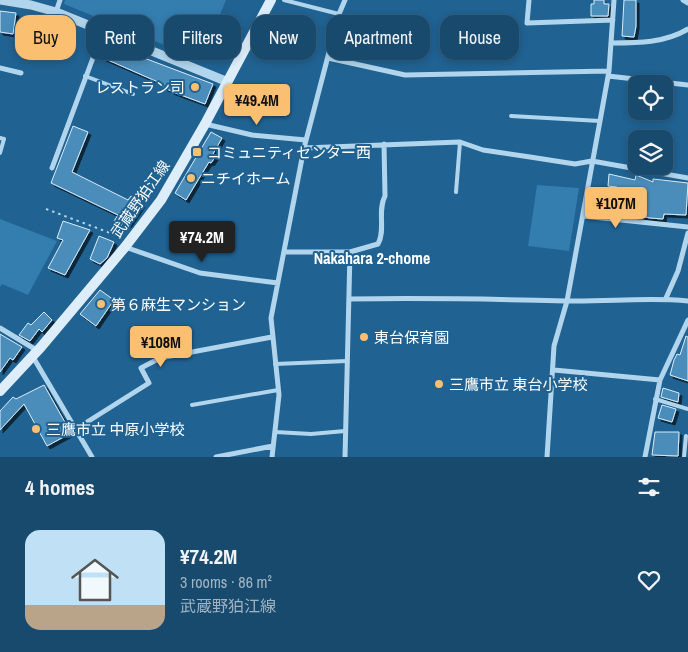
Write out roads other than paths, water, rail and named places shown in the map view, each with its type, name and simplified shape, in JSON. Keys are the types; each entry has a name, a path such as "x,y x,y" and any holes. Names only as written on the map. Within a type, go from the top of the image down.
{"main road":[{"name":"武蔵野狛江線","path":"0,391 35,354 128,244 161,200 205,124 271,0"}],"street":[{"path":"0,0 31,5 56,12 86,24"},
{"path":"56,12 60,0"},
{"path":"339,14 345,0"},
{"path":"529,0 527,22 613,20"},
{"path":"547,457 554,370 554,346 567,301 609,73 614,0"},
{"path":"683,0 688,3"},
{"path":"612,43 640,43 675,36 688,29"},
{"path":"154,52 228,82"},
{"path":"52,168 91,60"},
{"path":"272,457 278,390 271,318 304,148 327,60"},
{"path":"337,60 405,75 609,73 688,85"},
{"path":"0,68 21,73"},
{"path":"205,124 252,135 306,140"},
{"path":"304,148 460,142 483,150 530,158 575,164 592,161 688,178"},
{"path":"284,252 350,252 378,244 381,238 381,203 385,196 384,144"},
{"path":"583,216 688,227"},
{"path":"666,298 678,271 688,233"},
{"path":"128,244 200,272 278,283"},
{"path":"345,457 350,252"},
{"path":"349,299 486,298 567,301 666,298 688,301"},
{"path":"645,457 660,380 688,320"},
{"path":"0,328 35,354 92,457"},
{"path":"76,429 149,383 141,368 160,358 272,337"},
{"path":"554,370 660,380"},
{"path":"216,457 273,446"}],"lane":[{"path":"284,0 339,14"},
{"path":"85,76 133,94"},
{"path":"511,116 600,121"},
{"path":"0,138 4,139 0,153"},
{"path":"456,192 460,142"},
{"path":"275,364 347,360"},
{"path":"192,405 278,390"},
{"path":"655,399 688,409"},
{"path":"275,432 311,434 345,431"},
{"path":"684,457 686,436"}],"place":[{"name":"レストラン司","path":"195,87"},
{"name":"コミュニティセンター西","path":"197,152"},
{"name":"ニチイホーム","path":"191,178"},
{"name":"第６麻生マンション","path":"101,304"},
{"name":"東台保育園","path":"364,337"},
{"name":"三鷹市立 東台小学校","path":"439,384"},
{"name":"三鷹市立 中原小学校","path":"36,429"}],"district":[{"name":"Nakahara 2-chome","path":"372,258"}]}
